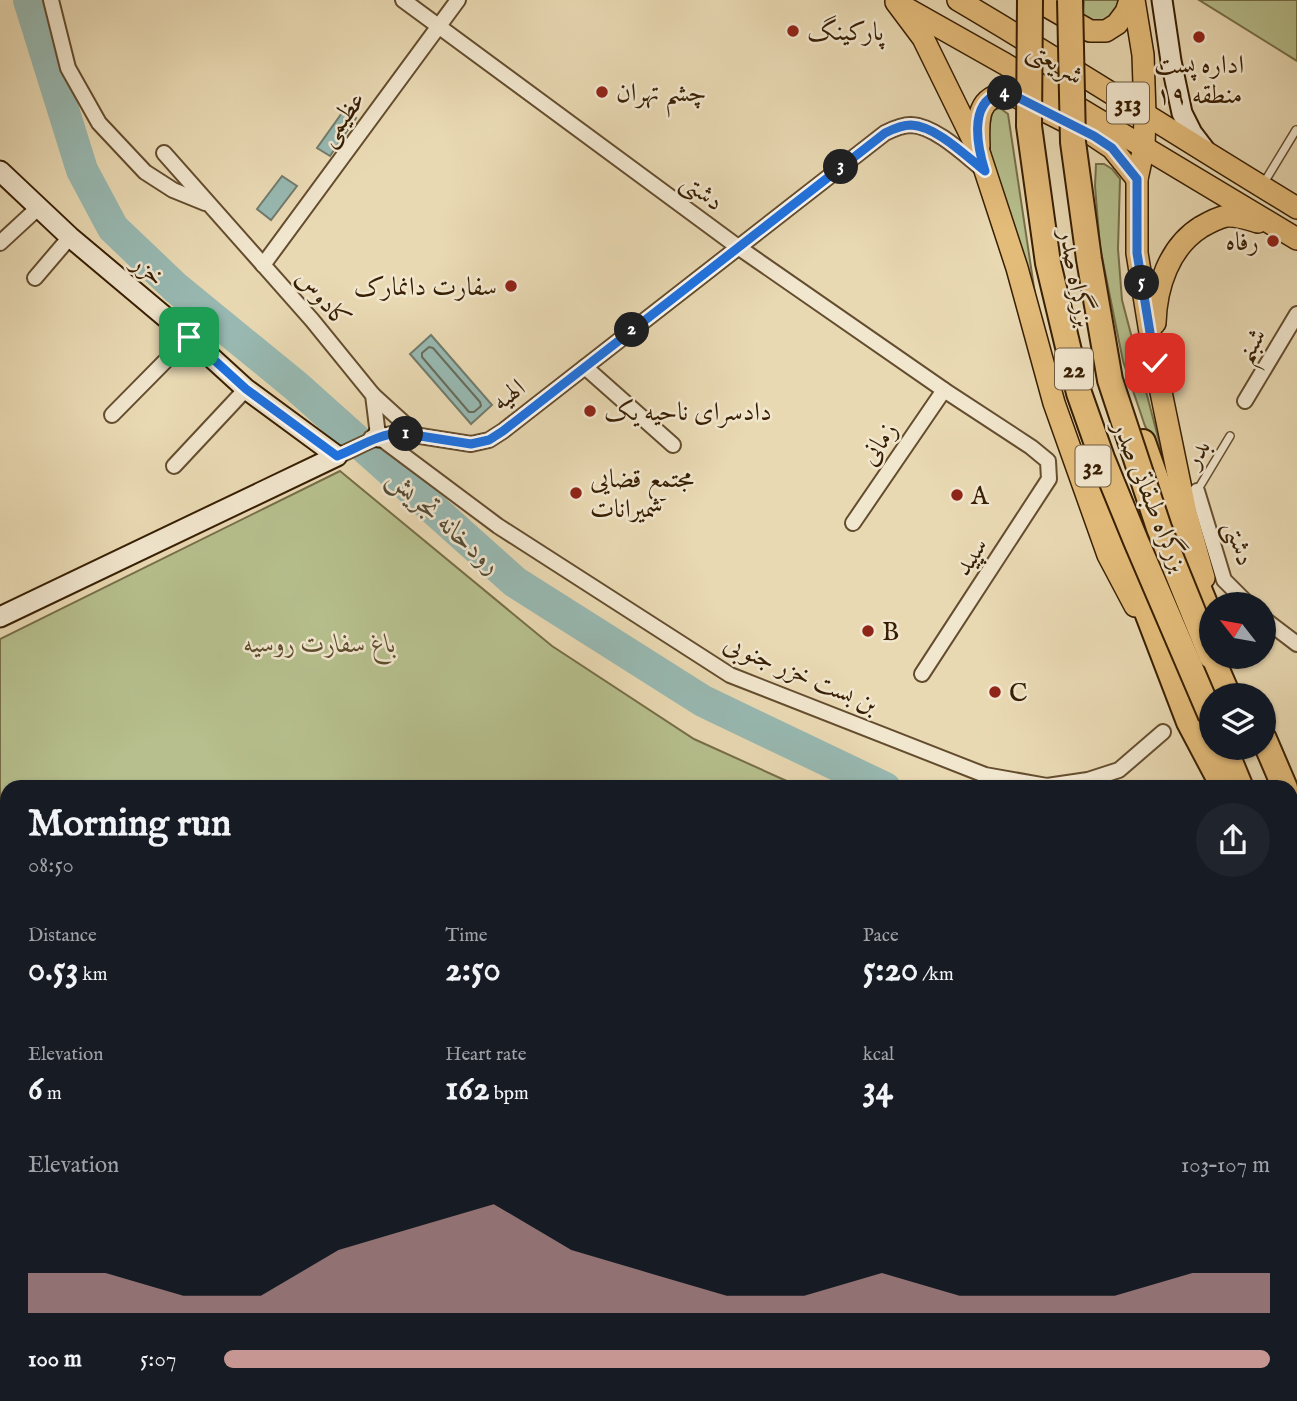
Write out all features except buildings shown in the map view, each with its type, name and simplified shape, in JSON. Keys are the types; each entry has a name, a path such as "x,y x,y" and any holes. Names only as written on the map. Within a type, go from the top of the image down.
{"highway":[{"name":"بزرگراه صدر","path":"1024,0 1023,126 1044,265 1069,397 1122,547 1189,722 1220,780"},
{"name":"بزرگراه طبقاتی صدر","path":"1030,0 1029,126 1048,263 1079,393 1126,517 1199,688"},
{"name":"بزرگراه صدر","path":"1078,6 1078,144 1094,258 1119,377 1171,522 1200,592"},
{"name":"بزرگراه طبقاتی صدر","path":"1078,6 1073,142 1089,259 1110,380 1159,528 1199,626"},
{"path":"1229,760 1238,780"},
{"path":"1256,760 1265,780"},
{"path":"1273,760 1282,780"}],"main road":[{"name":"شریعتی","path":"958,0 1297,208"},
{"path":"1036,0 1090,31 1105,31 1117,24 1132,0"},
{"path":"1132,0 1143,55 1145,114 1144,147 1137,179 1137,253 1155,363 1186,513 1208,592"},
{"name":"شریعتی","path":"894,1 1005,64 1297,239"},
{"path":"894,1 923,38 982,162 1017,268 1054,403 1108,555 1170,673"},
{"path":"982,162 978,121 982,106 998,94 1009,93 1094,136 1112,148 1137,179"},
{"path":"1212,188 1219,161"},
{"path":"1155,363 1156,313 1162,280 1174,254 1190,234 1225,216 1276,226"}],"street":[{"name":"کادوس","path":"51,0 68,68 99,123 145,172 173,190 210,205"},
{"name":"دشتی","path":"403,0 738,247 1048,461"},
{"name":"عظیمی","path":"263,265 458,0"},
{"path":"1162,0 1182,113 1192,133 1219,161"},
{"name":"الهیه","path":"0,617 378,436 401,433 471,444 489,440 885,133 912,125 928,129 982,162"},
{"name":"کادوس","path":"164,153 312,320 373,395 418,436"},
{"name":"خزر","path":"0,171 69,237 189,337 246,389 336,455"},
{"path":"0,243 40,207"},
{"path":"35,278 69,237"},
{"name":"شبنم","path":"1245,401 1297,314"},
{"path":"112,415 189,337"},
{"path":"585,367 673,445"},
{"path":"174,466 246,389"},
{"name":"زمانی","path":"853,523 944,390"},
{"path":"373,395 378,436"},
{"name":"بن بست خزر جنوبی","path":"378,436 498,526 730,675 985,775 1013,780"},
{"name":"سپید","path":"922,674 1049,479 1048,461"},
{"name":"دشتی","path":"1197,491 1224,580 1236,592"},
{"path":"1276,628 1297,644"},
{"name":"بن بست خزر جنوبی","path":"1088,780 1119,770 1163,732"}],"lane":[{"path":"1262,187 1296,130"},
{"name":"بدر","path":"1197,491 1230,436"}],"green space":[{"path":"1084,0 1121,0 1109,22 1082,23"},
{"path":"1199,0 1297,0 1297,61"},
{"path":"1000,108 1008,114 1035,294 1001,199 990,155 993,110"},
{"path":"1096,164 1104,164 1112,169 1120,179 1118,249 1122,300 1164,460 1145,426 1123,361 1100,247"},
{"name":"باغ سفارت روسیه","path":"340,471 552,646 694,739 785,780 0,780 0,639"}],"water":[{"path":"344,110 356,118 330,156 317,148"},
{"path":"282,176 297,186 271,220 257,209"},
{"path":"431,335 492,405 471,424 410,354"}],"waterway":[{"name":"رودخانه تجریش","path":"29,0 82,170 113,228 176,288 296,386 515,582 703,701 868,780"}],"place":[{"name":"پارکینگ","path":"793,31"},
{"name":"اداره پست منطقه ۱۹","path":"1199,37"},
{"name":"چشم تهران","path":"602,92"},
{"name":"رفاه","path":"1273,241"},
{"name":"سفارت دانمارک","path":"511,286"},
{"name":"دادسرای ناحیه یک","path":"590,411"},
{"name":"مجتمع قضایی شمیرانات","path":"576,493"},
{"name":"A","path":"957,495"},
{"name":"B","path":"868,631"},
{"name":"C","path":"995,692"}],"route":[{"path":"189,337 246,389 337,456 391,433 471,444 489,440 885,133 912,125 928,129 985,171 979,152 978,121 982,106 998,94 1009,93 1094,136 1112,148 1137,179 1137,253 1155,363"}]}
